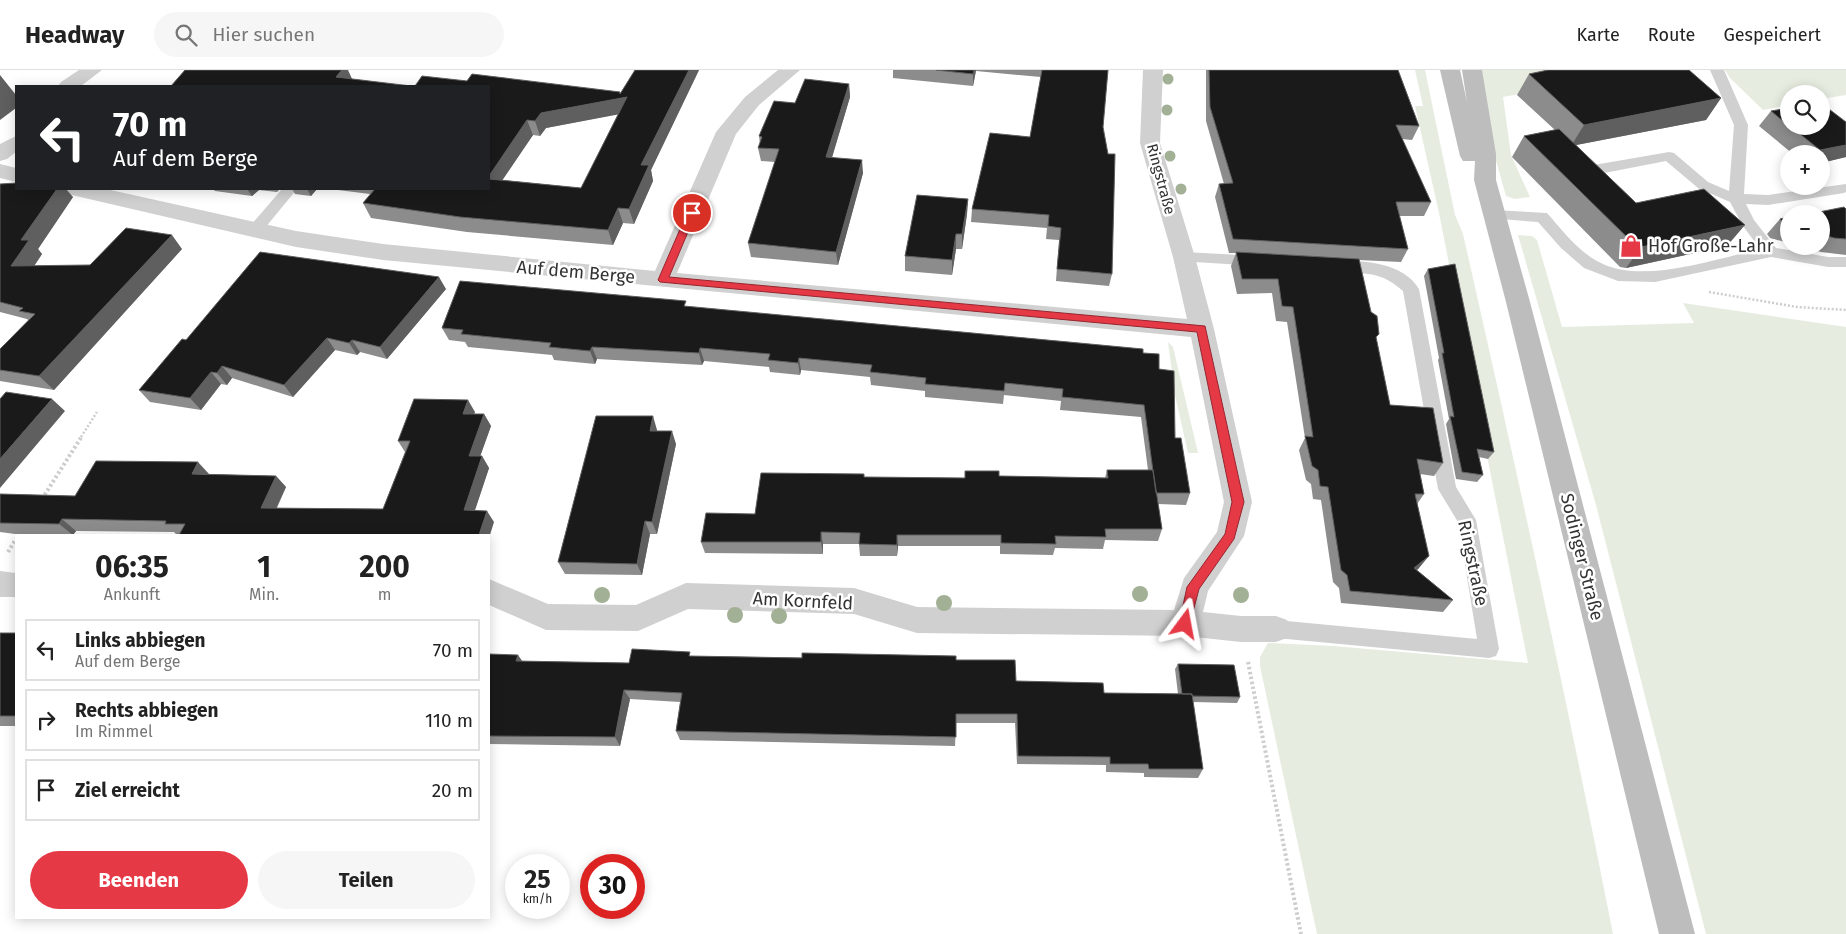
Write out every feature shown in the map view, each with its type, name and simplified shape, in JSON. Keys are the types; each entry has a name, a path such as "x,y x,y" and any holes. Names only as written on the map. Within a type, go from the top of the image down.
{"main road":[{"name":"Sodinger Straße","path":"1450,70 1468,153 1485,180"},
{"name":"Sodinger Straße","path":"1472,70 1486,154 1485,180 1493,215 1521,311 1676,934"}],"street":[{"path":"70,85 92,70"},
{"path":"93,85 111,70"},
{"path":"663,280 726,132 752,101 790,70"},
{"name":"Ringstraße","path":"1153,70 1150,143 1184,257 1202,328 1238,502 1230,536 1194,587 1185,624 1241,629 1276,629"},
{"path":"0,136 15,125"},
{"path":"0,154 15,143"},
{"path":"0,171 15,175"},
{"name":"Auf dem Berge","path":"80,190 296,239 383,252 663,280 1202,328"},
{"path":"0,584 15,585"},
{"name":"Am Kornfeld","path":"490,592 546,617 638,618 686,596 854,601 917,620 1185,624"}],"lane":[{"path":"1717,70 1741,125 1736,200 1748,222 1771,252"},
{"path":"1594,170 1670,156 1703,186 1736,200 1768,200 1844,188"},
{"path":"255,230 289,190"},
{"path":"1493,215 1542,217 1577,256 1588,265 1618,277 1636,279 1655,277 1771,252 1828,262 1846,262"},
{"path":"1184,257 1280,262"},
{"name":"Ringstraße","path":"1276,629 1489,649 1467,520 1447,489 1411,289 1397,276 1376,268 1319,264"}],"path":[{"path":"1708,291 1797,307 1846,310"},
{"path":"40,502 97,412"},
{"path":"1241,629 1301,934"}],"shaded area":[{"path":"1415,70 1425,70 1455,215 1463,234 1541,584 1613,934 1317,934 1260,666 1260,657 1268,643 1333,646 1528,663 1439,213 1415,106 1423,106"},
{"path":"1477,70 1648,70 1503,97 1511,155 1530,197 1515,199 1506,196 1488,132"},
{"path":"1725,70 1846,70 1846,95 1830,98 1830,85 1780,85 1780,107 1763,110 1730,78"},
{"path":"1518,235 1532,236 1537,240 1562,327 1694,323 1683,303 1846,327 1846,934 1706,934 1596,505"},
{"path":"1168,342 1173,347 1198,453 1188,453 1175,395"}],"building":[{"path":"185,70 342,70 336,77 403,85 172,85"},
{"path":"635,70 689,70 641,165 649,165 629,209 618,208 608,230 460,217 363,203 374,190 490,190 490,179 581,188 627,97 541,113 535,121 527,120 490,175 490,85 416,85 422,76 467,81 472,74 620,92 620,94"},
{"path":"936,70 974,70 973,74"},
{"path":"1042,70 1108,70 1103,127 1108,154 1115,154 1112,274 1057,269 1061,228 1048,226 1049,215 972,209 990,133 1030,137"},
{"path":"1209,70 1398,70 1419,126 1396,125 1431,202 1396,202 1408,249 1233,239 1219,184 1233,183 1210,107"},
{"path":"1548,70 1689,70 1721,98 1584,125 1529,74"},
{"path":"805,79 849,84 826,157 862,160 836,252 748,243 779,149 758,148 762,137 759,136 774,101 795,103"},
{"path":"1780,110 1780,118 1771,111"},
{"path":"1830,110 1846,122 1846,145 1830,148 1830,145 1814,145 1801,135 1830,135"},
{"path":"1559,129 1636,203 1704,189 1745,225 1641,247 1636,246 1524,136"},
{"path":"15,183 15,190 56,190 21,240 29,240 11,266 90,265 126,228 172,235 39,376 0,370 0,349 35,314 19,311 23,308 0,302 0,184"},
{"path":"917,195 968,199 962,234 956,234 952,260 905,256"},
{"path":"1844,207 1846,209 1846,239 1830,237 1830,210"},
{"path":"260,252 439,277 380,347 352,340 349,343 327,338 284,385 222,366 217,373 211,372 190,398 139,390 182,339 186,340"},
{"path":"1236,252 1359,259 1371,312 1377,316 1379,334 1376,337 1390,405 1433,408 1443,463 1417,459 1424,494 1415,494 1429,556 1414,568 1453,600 1350,591 1347,575 1341,570 1328,487 1320,486 1318,470 1312,466 1305,436 1313,437 1293,307 1282,306 1278,279 1242,279"},
{"path":"1455,264 1494,452 1477,449 1483,475 1462,472 1450,416 1454,417 1428,269"},
{"path":"460,281 686,301 684,306 1143,349 1143,353 1159,354 1159,369 1174,371 1175,438 1181,438 1190,493 1156,493 1144,405 1062,397 1063,389 1005,383 1004,391 925,384 926,378 870,372 872,365 799,358 798,363 768,360 770,354 700,348 699,353 592,347 590,351 549,347 551,343 461,334 463,330 442,328"},
{"path":"6,392 52,399 0,459 0,399"},
{"path":"414,399 468,400 463,414 484,414 469,456 482,456 464,510 487,511 479,534 180,534 185,524 165,524 166,521 62,519 59,524 0,523 0,494 75,496 96,461 198,462 192,474 276,476 261,508 383,509 410,441 398,441"},
{"path":"596,416 653,416 650,431 672,431 652,522 645,521 637,564 558,562"},
{"path":"1107,470 1153,470 1162,529 1105,529 1106,537 1055,536 1056,544 1001,543 1001,535 897,535 897,545 859,544 860,533 821,532 821,542 701,542 706,513 755,514 761,473 864,474 864,477 965,478 965,471 999,471 999,476 1108,478"},
{"path":"0,633 15,633 15,716 0,716"},
{"path":"632,649 690,652 689,656 802,658 802,653 956,656 956,660 1015,660 1016,681 1103,683 1104,693 1192,694 1203,769 1149,769 1148,764 1110,764 1110,757 1018,756 1017,714 956,714 956,737 676,731 682,693 624,690 615,737 490,736 490,654 518,655 516,661 629,663"},
{"path":"1178,664 1234,665 1240,697 1182,694"}],"place":[{"name":"Hof Große-Lahr","path":"1631,246"}],"route":[{"path":"692,213 663,280 1202,328 1238,502 1230,536 1194,587 1185,624"}]}
